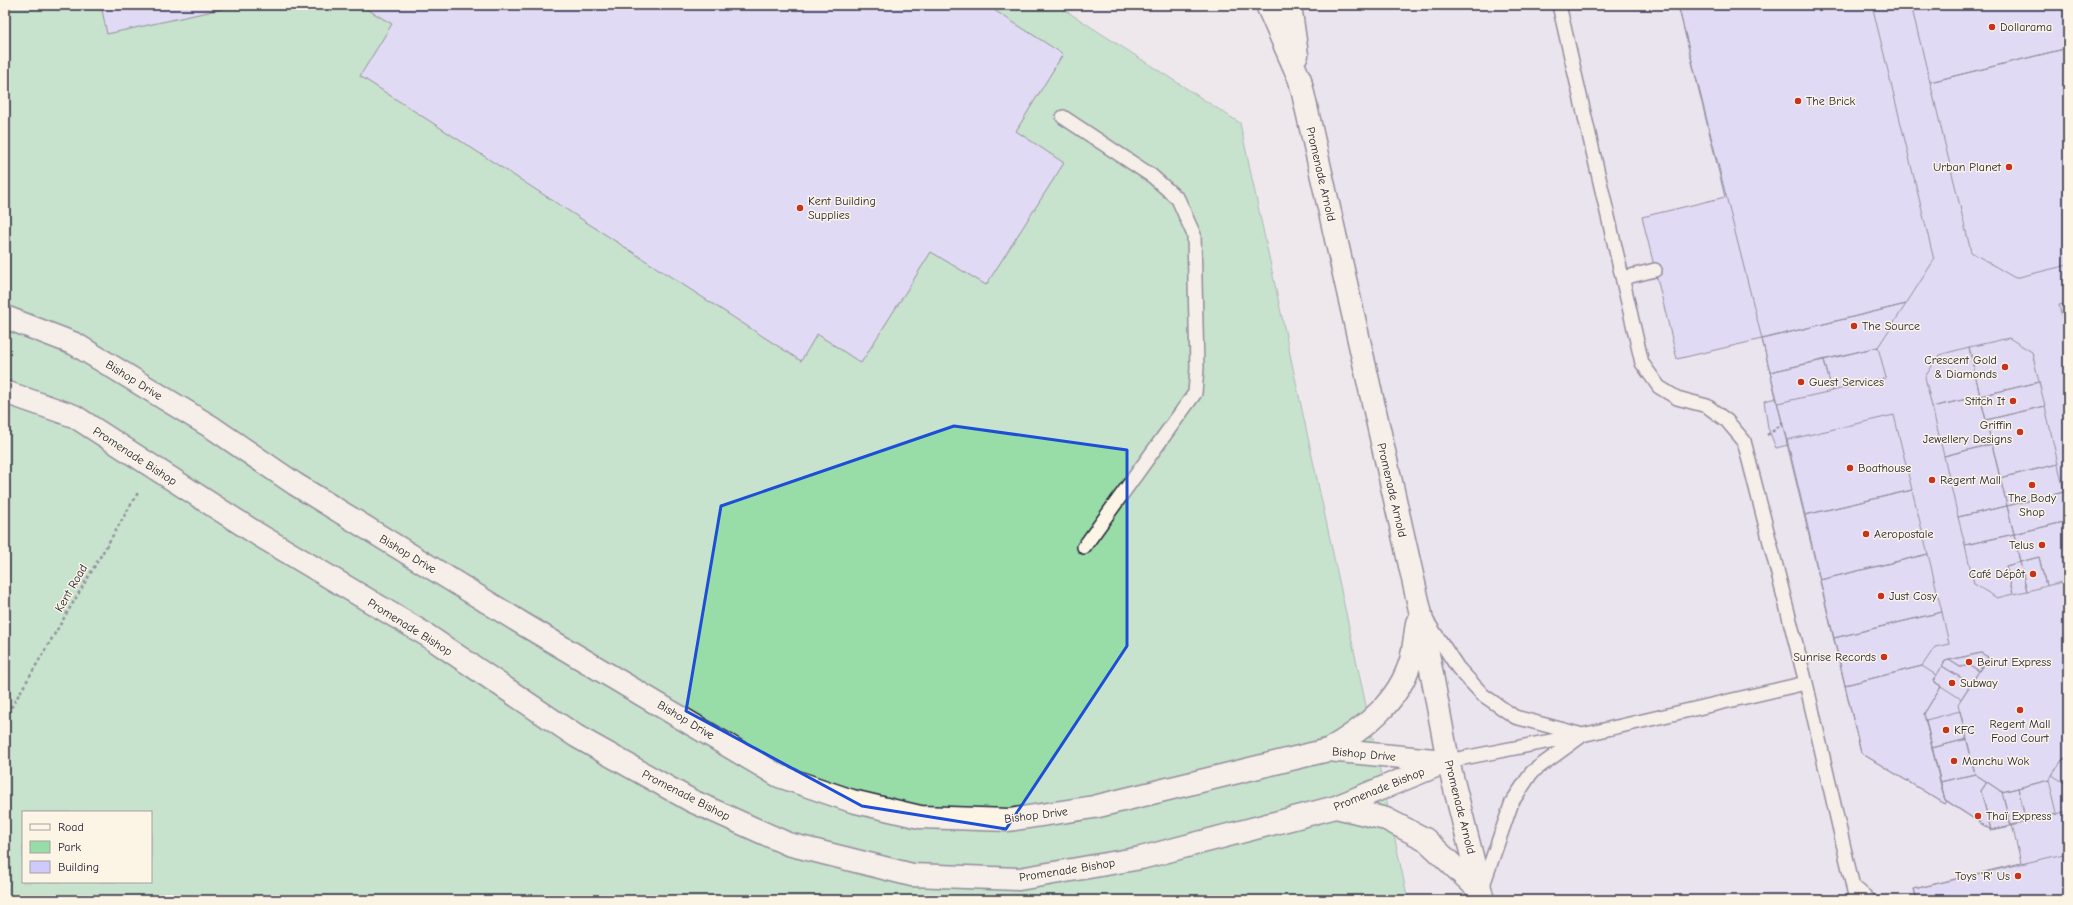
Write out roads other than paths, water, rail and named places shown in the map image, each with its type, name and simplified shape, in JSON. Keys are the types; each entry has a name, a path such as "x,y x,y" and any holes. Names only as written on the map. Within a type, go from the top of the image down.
{"main road":[{"path":"1267,5 1300,80"},
{"path":"1290,5 1300,80"},
{"name":"Promenade Arnold","path":"1300,80 1420,610 1448,761 1482,896"},
{"name":"Bishop Drive","path":"5,317 75,344 213,428 315,497 523,624 779,776 852,801 920,817 1009,820 1094,807 1328,750 1448,761"},
{"name":"Promenade Bishop","path":"5,392 74,416 259,535 425,634 576,736 692,801 788,844 912,875 1019,879 1141,858 1336,807 1448,761"},
{"path":"1328,750 1355,734 1378,715 1398,688 1411,660 1420,610"},
{"path":"1336,807 1386,819 1425,839 1482,896"}],"lane":[{"path":"1560,5 1642,363 1659,387 1678,398 1707,406 1727,421 1744,441 1806,684 1856,900"},
{"path":"1063,117 1152,176 1178,199 1194,235 1197,368 1195,393 1084,547"},
{"path":"1623,278 1655,270"},
{"path":"1420,610 1458,668 1483,695 1516,717 1582,735"},
{"path":"1448,761 1582,735 1806,684"},
{"path":"1482,896 1512,802 1532,772 1582,735"},
{"path":"1853,886 1869,900"}],"place":[{"name":"Dollarama","path":"1992,27"},
{"name":"The Brick","path":"1798,101"},
{"name":"Urban Planet","path":"2009,167"},
{"name":"Kent Building Supplies","path":"800,208"},
{"name":"The Source","path":"1854,326"},
{"name":"Crescent Gold & Diamonds","path":"2005,367"},
{"name":"Guest Services","path":"1801,382"},
{"name":"Stitch It","path":"2013,401"},
{"name":"Griffin Jewellery Designs","path":"2020,432"},
{"name":"Boathouse","path":"1850,468"},
{"name":"Regent Mall","path":"1932,480"},
{"name":"The Body Shop","path":"2032,485"},
{"name":"Aeropostale","path":"1866,534"},
{"name":"Telus","path":"2042,545"},
{"name":"Café Dépôt","path":"2033,574"},
{"name":"Just Cosy","path":"1881,596"},
{"name":"Sunrise Records","path":"1884,657"},
{"name":"Beirut Express","path":"1969,662"},
{"name":"Subway","path":"1952,683"},
{"name":"Regent Mall Food Court","path":"2020,710"},
{"name":"KFC","path":"1946,730"},
{"name":"Manchu Wok","path":"1954,761"},
{"name":"Thaï Express","path":"1978,816"},
{"name":"Toys 'R' Us","path":"2018,876"}]}
